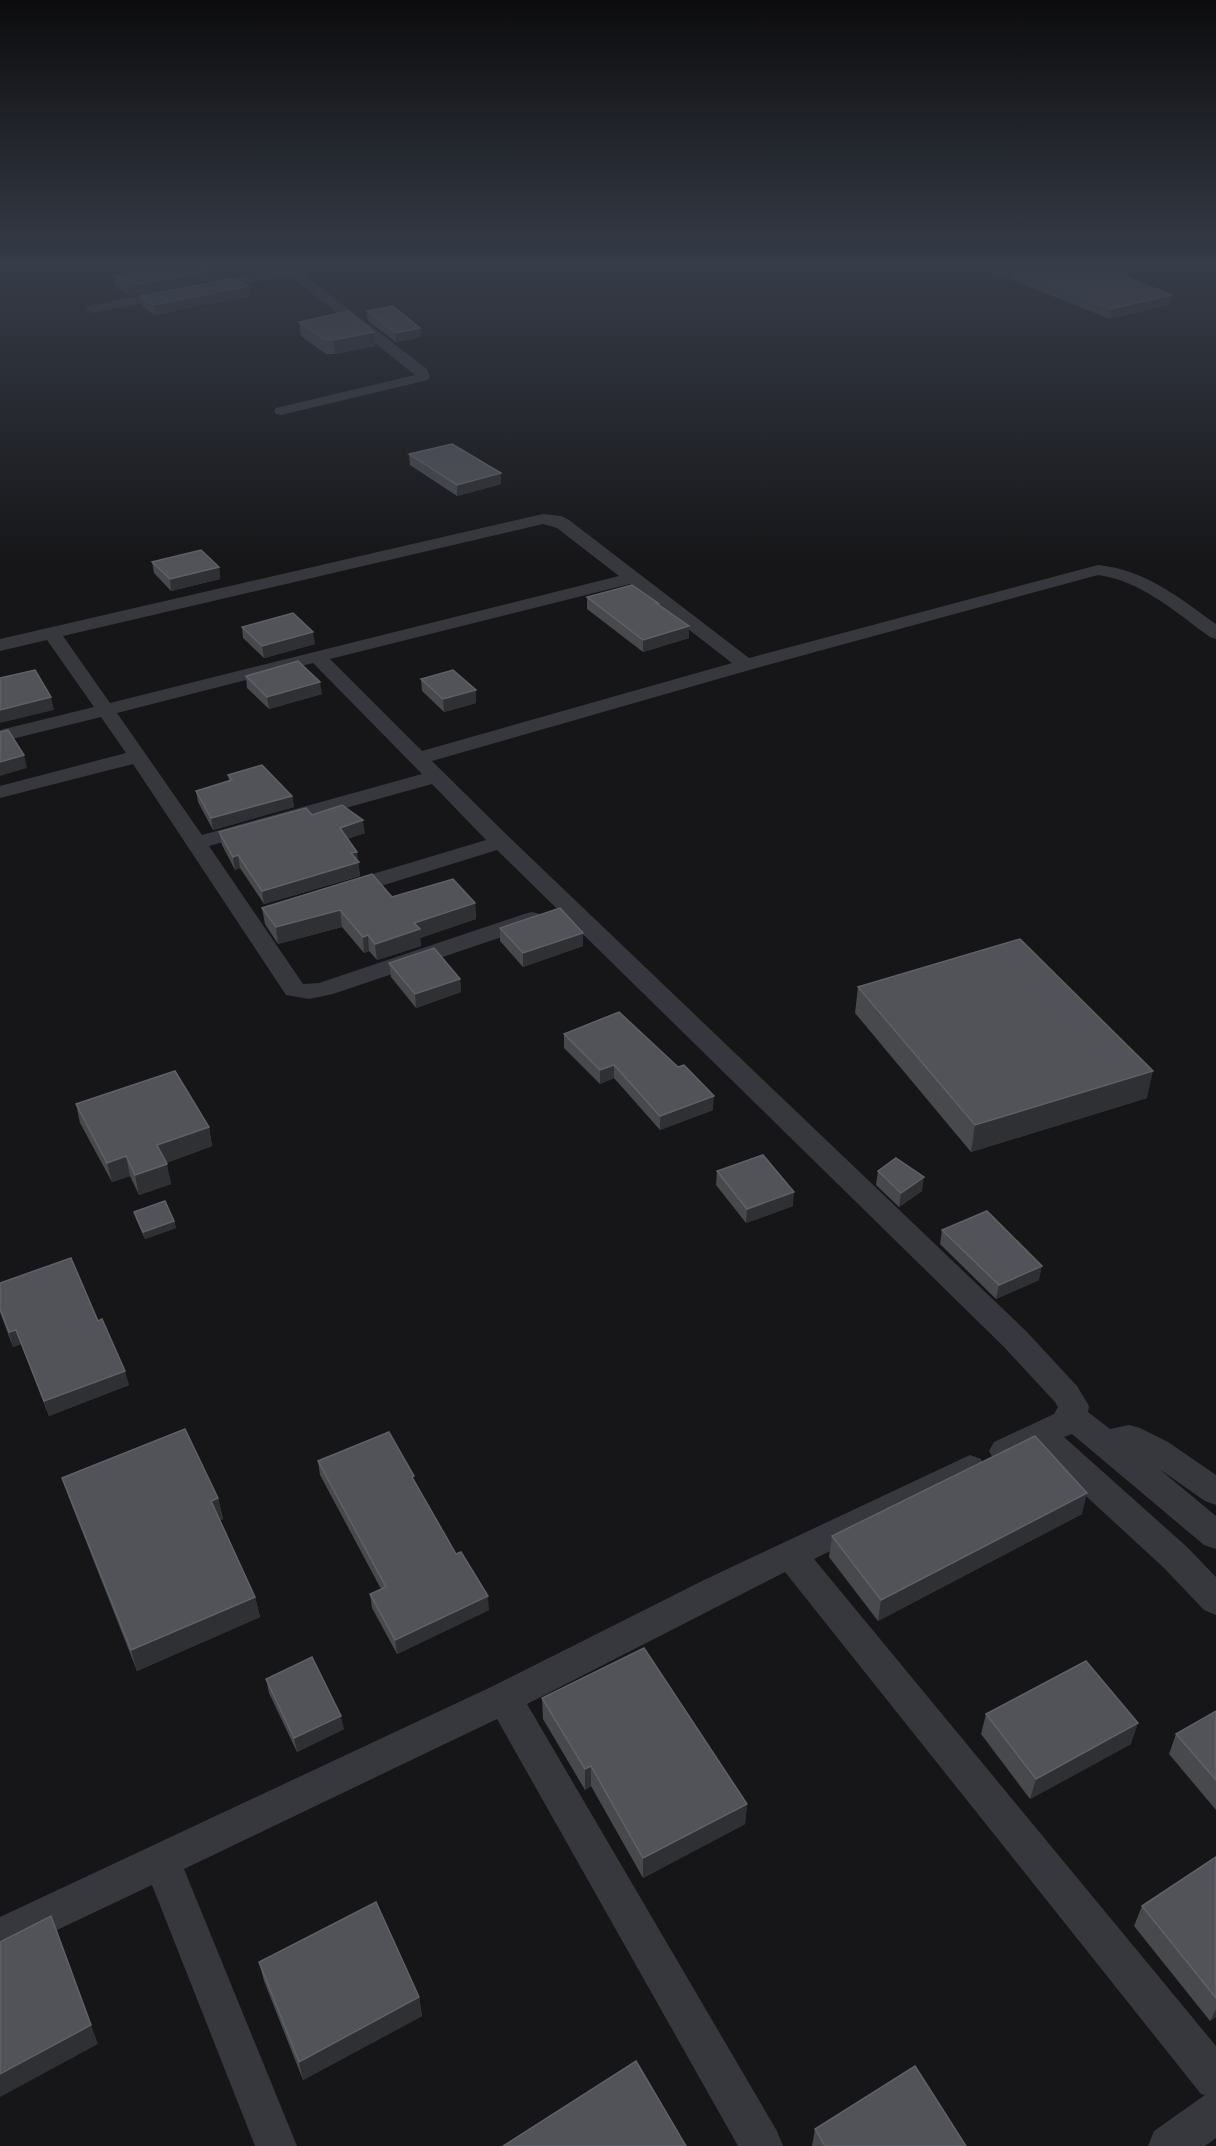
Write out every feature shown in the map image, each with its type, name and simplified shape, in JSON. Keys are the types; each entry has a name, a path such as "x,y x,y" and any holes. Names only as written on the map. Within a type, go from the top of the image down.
{"street":[{"path":"281,411 423,377 422,372 412,364"},
{"path":"0,645 543,519 555,520 563,524 746,664"},
{"path":"418,759 746,664 1098,570 1115,570 1131,576 1216,633"},
{"path":"0,736 632,578"},
{"path":"52,633 249,919 295,990 309,992 324,989 569,907"},
{"path":"0,1936 504,1698 790,1554 1065,1423 1072,1416 1074,1406 1066,1394 1015,1339 501,842 317,657"},
{"path":"0,792 138,756"},
{"path":"197,843 435,777"},
{"path":"325,896 501,842"},
{"path":"249,919 270,912"},
{"path":"1072,1416 1216,1535"},
{"path":"1040,1435 1174,1557 1216,1600"},
{"path":"1104,1443 1129,1437 1157,1451 1216,1492"},
{"path":"790,1554 1216,2079"},
{"path":"504,1698 762,2146"},
{"path":"161,1860 276,2146"},
{"path":"1169,2146 1216,2112"}],"building":[{"path":"452,444 501,473 457,485 409,454"},
{"path":"201,550 219,567 170,579 152,562"},
{"path":"632,585 689,626 643,640 587,597"},
{"path":"293,613 313,632 262,646 242,627"},
{"path":"298,661 320,682 267,697 246,676"},
{"path":"35,670 51,697 0,710 0,678"},
{"path":"453,670 476,690 443,699 421,679"},
{"path":"8,730 24,755 0,762 0,732"},
{"path":"262,765 292,796 211,818 196,791 232,780 228,775"},
{"path":"342,805 363,820 340,828 357,852 351,853 359,862 262,891 238,855 233,857 219,832 306,808 312,815"},
{"path":"372,874 392,897 453,879 475,903 414,923 420,929 375,944 368,935 363,937 340,910 276,927 262,908"},
{"path":"560,908 583,933 523,953 500,928"},
{"path":"1020,939 1153,1071 975,1125 858,987"},
{"path":"434,948 460,979 415,994 389,963"},
{"path":"619,1012 678,1067 684,1065 714,1096 660,1116 614,1065 600,1070 564,1034"},
{"path":"175,1071 209,1127 157,1145 167,1164 135,1175 126,1156 107,1163 76,1104"},
{"path":"763,1155 794,1192 747,1209 717,1171"},
{"path":"896,1158 924,1177 901,1193 878,1171"},
{"path":"165,1201 174,1221 143,1232 134,1212"},
{"path":"987,1211 1042,1266 999,1285 942,1230"},
{"path":"71,1258 98,1321 102,1319 125,1371 44,1401 16,1330 9,1332 0,1309 0,1283"},
{"path":"185,1429 218,1498 211,1501 255,1597 131,1650 62,1478"},
{"path":"389,1432 456,1554 461,1552 488,1596 395,1640 370,1594 386,1587 318,1461"},
{"path":"1035,1436 1087,1493 881,1600 832,1536"},
{"path":"644,1648 747,1804 643,1858 591,1766 585,1769 542,1698"},
{"path":"312,1657 341,1716 294,1738 266,1679"},
{"path":"1086,1661 1138,1723 1036,1779 986,1714"},
{"path":"1216,1711 1216,1780 1176,1734"},
{"path":"1216,1857 1216,1998 1142,1906"},
{"path":"376,1902 419,1997 299,2062 259,1962"},
{"path":"51,1916 91,2025 0,2074 0,1942"},
{"path":"636,2061 686,2146 503,2146"},
{"path":"915,2066 966,2146 825,2146 815,2129"}]}
